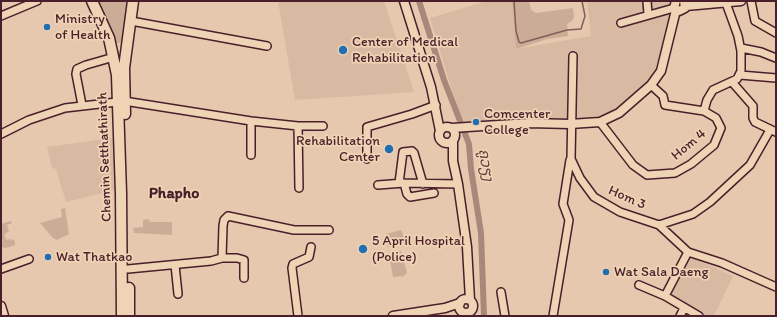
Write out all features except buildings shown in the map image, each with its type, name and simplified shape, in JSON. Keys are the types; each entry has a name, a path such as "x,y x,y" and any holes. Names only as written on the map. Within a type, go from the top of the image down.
{"main road":[{"name":"Chemin Setthathirath","path":"92,1 111,42 121,102 122,316"},
{"path":"129,316 121,102 133,1"},
{"path":"111,42 116,44 123,43 129,35"},
{"path":"114,57 115,49 122,50 124,68"}],"street":[{"path":"1,16 37,1"},
{"path":"404,1 436,105 440,132 439,136 453,161"},
{"path":"647,1 648,14"},
{"path":"676,6 681,11 685,4 741,1"},
{"path":"751,1 755,21 776,33"},
{"path":"726,3 738,36 740,48 740,75"},
{"path":"621,23 676,6"},
{"path":"442,140 446,142 454,132 471,127 530,123 570,124 600,122 619,113 651,85 661,71 676,6"},
{"path":"131,21 267,46"},
{"path":"740,48 761,52 776,58"},
{"name":"Hom 3","path":"573,56 570,159 580,178 594,197 620,212 659,225"},
{"path":"82,106 76,74 77,69 86,64 114,57"},
{"path":"776,78 740,75 732,82 753,106 753,118 755,122 773,131 750,165 710,202 693,214 659,225 688,252 722,263 776,287"},
{"name":"Hom 4","path":"600,122 638,169 647,174 667,175 675,173 691,164 717,140 721,128 719,122 704,111 713,90 732,82"},
{"path":"651,85 664,96 665,105 704,111"},
{"path":"1,134 29,120 65,108 121,102 251,121 298,126 323,126"},
{"path":"393,316 445,308 462,308 471,313 473,306 470,300 469,277 458,184 453,161 454,132 436,105"},
{"path":"368,159 367,127 412,114 436,105"},
{"path":"251,121 251,155"},
{"path":"298,126 299,188"},
{"path":"440,132 443,128 454,132"},
{"path":"423,184 414,153 412,151 403,152 400,168 402,183 407,194 410,197 434,193"},
{"path":"553,316 569,220 563,204 570,159"},
{"path":"378,185 402,183 458,184"},
{"path":"222,258 223,226 224,220 228,216 294,230 329,230"},
{"path":"298,316 292,268 293,264 309,257 311,247"},
{"path":"665,296 688,252"},
{"path":"128,269 222,258 237,258 244,260 244,278"},
{"path":"1,269 29,259"},
{"path":"174,264 178,294"},
{"path":"462,308 469,277"},
{"path":"639,285 665,296 699,316"},
{"path":"501,292 505,316"},
{"path":"462,308 464,299 470,300"},
{"path":"1,306 4,316"},
{"path":"680,316 684,308"}],"shaded area":[{"path":"92,1 133,1 123,43 113,43"},
{"name":"Center of Medical Rehabilitation","path":"278,1 384,1 414,92 295,100"},
{"path":"487,1 512,1 516,49 591,36 587,1 674,1 664,59 647,90 600,122 469,123 463,121 458,110 430,18"},
{"path":"512,1 529,1 531,10 536,13 573,8 574,17 572,21 567,24 568,36 547,39 516,49"},
{"path":"113,138 115,190 66,202 56,169 52,168 47,147"},
{"path":"65,208 69,234 57,240 53,238 40,223 62,217 61,209"},
{"path":"148,219 150,222 172,222 172,235 134,233 133,228 143,227 143,220"},
{"path":"11,221 12,223 7,225 9,231 4,235 7,240 11,239 15,241 15,245 6,248 1,247 1,242 3,241 1,238 1,224"},
{"path":"401,230 406,242 388,247 386,234"},
{"path":"401,251 407,273 404,276 393,277 389,255"},
{"path":"689,256 733,276 714,316 706,316 667,296"}],"waterway":[{"name":"ຄູວຽງ","path":"419,1 444,80 469,144 471,169 481,233 484,316"},
{"path":"514,1 516,31 519,42 521,43 567,30 581,29 585,16 582,1"}],"place":[{"name":"Ministry of Health","path":"47,27"},
{"name":"Center of Medical Rehabilitation","path":"343,50"},
{"name":"Comcenter College","path":"476,122"},
{"name":"Rehabilitation Center","path":"389,149"},
{"name":"5 April Hospital (Police)","path":"363,249"},
{"name":"Wat Thatkao","path":"48,257"},
{"name":"Wat Sala Daeng","path":"606,272"}],"district":[{"name":"Phapho","path":"174,194"}]}
